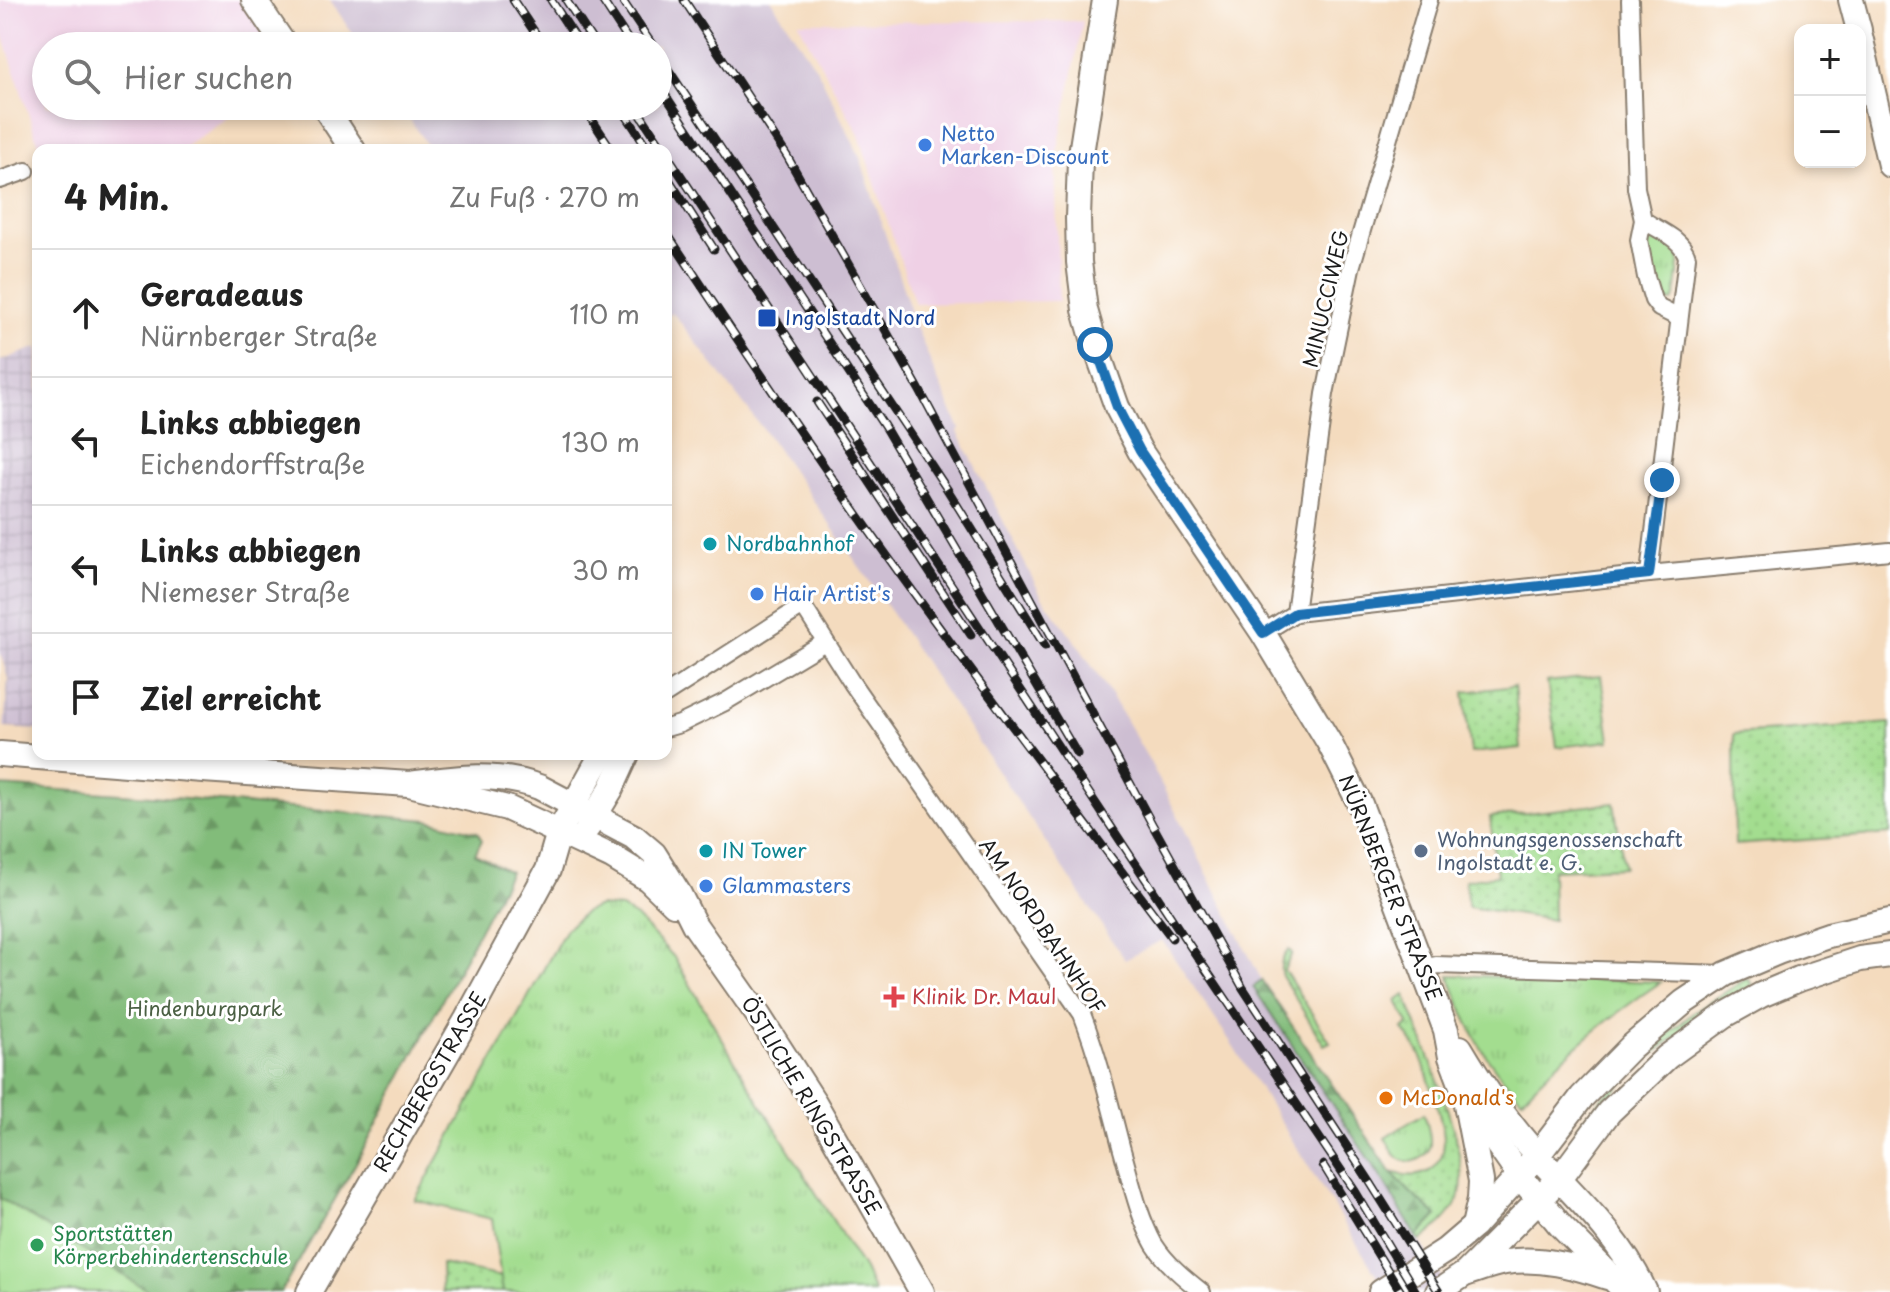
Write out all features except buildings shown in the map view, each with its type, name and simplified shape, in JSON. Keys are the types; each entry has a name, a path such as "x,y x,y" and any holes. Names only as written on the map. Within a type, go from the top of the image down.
{"street":[{"path":"254,0 276,32"},
{"name":"NÜRNBERGER STRASSE","path":"1105,0 1080,160 1078,218 1085,310 1106,378 1140,451 1263,633 1330,744 1360,804 1446,1030 1451,1057 1462,1086 1519,1175 1561,1226 1620,1286"},
{"name":"MINUCCIWEG","path":"1295,613 1325,394 1347,283 1429,0"},
{"path":"1630,0 1636,188 1643,220 1639,240 1653,300 1659,308 1679,318"},
{"path":"1851,0 1857,24"},
{"path":"1866,63 1890,165"},
{"path":"333,120 349,144"},
{"path":"0,180 26,171"},
{"path":"1643,220 1683,246 1687,257 1649,574"},
{"path":"1263,633 1295,613 1890,551"},
{"name":"AM NORDBAHNHOF","path":"672,690 803,606 1082,1014 1097,1052 1143,1219 1155,1245 1179,1274 1202,1292"},
{"path":"672,726 725,702 825,642"},
{"path":"0,754 32,757"},
{"path":"76,760 409,784"},
{"path":"568,836 573,804 599,760"},
{"path":"568,836 596,817 624,760"},
{"name":"ÖSTLICHE RINGSTRASSE","path":"409,784 469,776 526,782 634,837 654,854 694,924 814,1102 922,1292"},
{"name":"ÖSTLICHE RINGSTRASSE","path":"409,784 507,808 612,857 648,879 694,924"},
{"name":"RECHBERGSTRASSE","path":"309,1292 568,836"},
{"path":"1381,1292 1446,1250 1474,1226 1537,1156 1582,1097 1631,1047 1684,1002 1726,974 1778,952 1828,935 1890,921"},
{"path":"1438,1292 1466,1273 1560,1178 1609,1112 1667,1057 1725,1015 1761,995 1860,959 1890,955"},
{"path":"1422,968 1436,965 1726,974"},
{"name":"NÜRNBERGER STRASSE","path":"1446,1030 1485,1090 1537,1156 1583,1202 1625,1254 1645,1292"},
{"path":"1462,1086 1481,1181 1474,1226"},
{"path":"1466,1273 1507,1262 1547,1262 1581,1267 1620,1286"}],"shaded area":[{"path":"0,0 241,0 264,32 32,32 32,120 225,120 189,144 39,144 0,25"},
{"path":"330,0 771,0 818,71 859,155 913,318 960,429 958,432 1042,597 1113,698 1150,762 1262,981 1253,986 1380,1176 1451,1292 1387,1292 1232,1044 1162,940 1125,960 769,437 672,313 672,144 426,144 410,120 672,120 672,32 352,32"},
{"path":"1083,21 1055,163 1059,301 915,304 859,135 798,22"},
{"path":"32,349 32,730 4,728 8,679 0,652 0,361"}],"green space":[{"path":"1652,238 1672,247 1680,257 1675,296 1670,302 1654,284 1647,243"},
{"path":"1601,676 1610,741 1557,747 1547,682"},
{"path":"1514,686 1521,748 1471,753 1464,692"},
{"path":"1890,723 1890,834 1735,845 1734,734"},
{"name":"Hindenburgpark","path":"0,786 428,820 477,832 482,840 475,854 510,872 356,1163 281,1292 150,1292 0,1198"},
{"path":"1614,803 1624,867 1552,870 1553,920 1468,907 1465,880 1497,875 1490,817"},
{"path":"599,906 621,908 636,917 674,957 753,1092 864,1270 874,1292 503,1292 492,1219 415,1200 566,929 585,912"},
{"path":"1289,950 1292,953 1284,970 1330,1042 1324,1045 1282,976 1282,962"},
{"path":"1449,975 1661,982 1588,1036 1522,1099 1497,1071 1478,1042"},
{"path":"1748,978 1752,985 1665,1045 1632,1072 1580,1131 1576,1128 1628,1069 1694,1012"},
{"path":"1262,981 1391,1172 1437,1216 1417,1237 1380,1176 1253,987"},
{"path":"1405,995 1443,1095 1459,1153 1462,1177 1460,1195 1449,1215 1420,1241 1417,1237 1437,1216 1391,1172 1420,1175 1428,1172 1440,1160 1444,1140 1423,1063 1403,1029 1409,1024 1397,1001"},
{"path":"1424,1113 1430,1137 1429,1150 1414,1161 1404,1161 1393,1152 1385,1138"},
{"name":"Sportstätten Körperbehindertenschule","path":"0,1198 150,1292 0,1292"},
{"path":"441,1264 502,1277 503,1292 442,1292"}],"railway":[{"path":"513,0 535,32"},
{"path":"551,0 572,32"},
{"path":"566,0 587,32"},
{"path":"602,0 623,32"},
{"path":"622,0 644,32"},
{"path":"684,0 787,156 919,389 1243,988 1439,1292"},
{"path":"672,75 947,489 1045,646"},
{"path":"672,105 884,426 1077,754"},
{"path":"592,120 608,144"},
{"path":"629,120 645,144"},
{"path":"644,120 660,144"},
{"path":"672,162 1355,1191 1416,1292"},
{"path":"672,184 714,249"},
{"path":"672,241 872,535 1172,938"},
{"path":"817,402 971,635"},
{"path":"1323,1165 1401,1292"}],"place":[{"name":"Netto Marken-Discount","path":"925,145"},
{"name":"Ingolstadt Nord","path":"767,318"},
{"name":"Nordbahnhof","path":"710,544"},
{"name":"Hair Artist's","path":"757,594"},
{"name":"IN Tower","path":"706,851"},
{"name":"Wohnungsgenossenschaft Ingolstadt e. G.","path":"1421,851"},
{"name":"Glammasters","path":"706,886"},
{"name":"Klinik Dr. Maul","path":"894,997"},
{"name":"McDonald's","path":"1386,1098"},
{"name":"Sportstätten Körperbehindertenschule","path":"37,1245"}],"route":[{"path":"1095,345 1130,434 1263,633 1295,613 1649,574 1662,480"}]}
